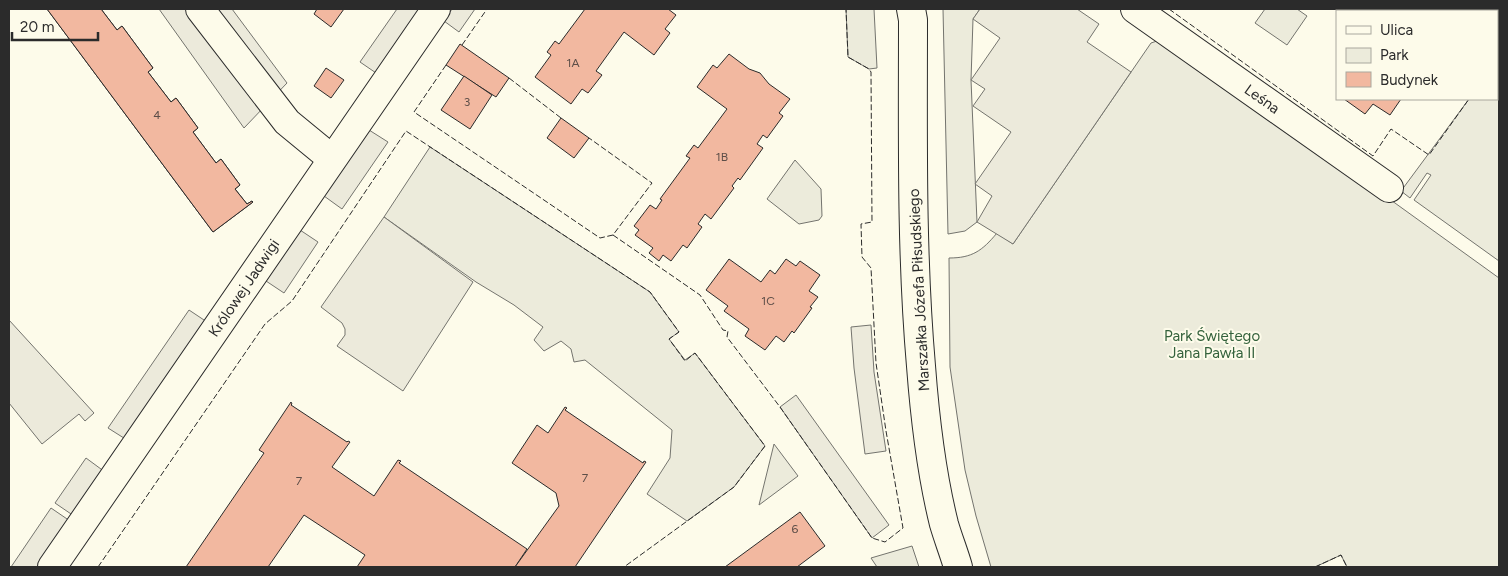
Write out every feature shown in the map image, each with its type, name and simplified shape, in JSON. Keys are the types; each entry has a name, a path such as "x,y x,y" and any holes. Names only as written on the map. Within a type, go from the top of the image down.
{"street":[{"path":"200,9 287,122 332,159"},
{"name":"Królowej Jadwigi","path":"52,567 436,9"},
{"name":"Marszałka Józefa Piłsudskiego","path":"911,9 913,20 914,247 921,370 932,467 944,524 958,567"},
{"name":"Leśna","path":"1135,9 1389,188"}],"green space":[{"path":"846,9 874,9 877,68 869,69 848,57"},
{"path":"943,9 980,9 973,19 971,80 977,222 965,231 948,234"},
{"path":"1265,9 1297,9 1307,16 1287,45 1255,23"},
{"name":"Park Świętego Jana Pawła II","path":"1166,38 1499,278 1499,567 1347,567 1341,555 1315,567 991,567 965,470 950,367 949,258 964,257 976,252 986,245 997,233 1013,244 1151,43"},
{"path":"1499,57 1499,261 1414,200 1431,175 1427,173 1410,198 1401,191 1468,100 1498,100"},
{"path":"430,147 650,292 679,332 669,339 685,360 695,353 765,446 734,487 687,521 647,494 670,458 672,430 585,360 574,362 571,349 561,341 544,351 534,340 543,327 514,305 476,282 384,217"},
{"path":"795,160 821,189 822,216 819,220 799,224 767,199"},
{"path":"774,444 798,476 759,505"},
{"path":"912,546 919,567 877,567 871,558"}],"shaded area":[{"path":"159,9 232,9 287,83 244,128"},
{"path":"397,9 425,9 379,75 360,62"},
{"path":"452,9 475,9 459,32 444,21"},
{"path":"980,9 1077,9 1099,24 1087,42 1131,72 1013,244 977,222 992,196 975,184 1011,132 973,106 985,89 971,80 1000,38 973,19"},
{"path":"369,130 388,142 342,209 324,196"},
{"path":"384,217 473,282 403,391 337,346 345,335 345,329 342,323 321,307"},
{"path":"300,230 318,242 284,293 266,281"},
{"path":"189,310 207,322 127,440 108,428"},
{"path":"9,320 94,413 85,421 79,414 42,444 9,403"},
{"path":"871,325 874,372 886,451 865,454 854,368 851,327"},
{"path":"796,395 889,525 872,538 780,407"},
{"path":"86,458 105,472 74,516 55,503"},
{"path":"51,508 70,521 39,567 11,567"}],"building":[{"path":"47,9 101,9 117,30 122,26 153,68 148,72 171,102 176,98 198,128 193,132 216,163 221,159 240,185 235,189 247,204 253,202 213,232"},
{"path":"47,9 101,9 117,30 122,26 153,68 148,72 171,102 176,98 198,128 193,132 216,163 221,159 240,185 235,189 247,204 253,202 213,232"},
{"path":"317,9 344,9 331,27 314,14"},
{"path":"585,9 668,9 676,15 665,29 670,33 654,55 624,32 596,71 602,75 588,93 582,89 571,104 535,77 551,55 547,52 555,41 559,44"},
{"path":"460,44 509,78 496,97 446,65"},
{"path":"729,54 749,69 760,73 769,84 790,99 779,113 783,116 767,138 763,135 757,144 763,148 740,180 738,178 732,186 734,188 711,219 705,214 698,224 702,227 687,248 683,245 671,261 663,255 659,261 649,253 653,248 635,235 639,230 634,226 650,205 656,209 662,200 660,199 690,158 686,156 694,145 698,148 727,109 697,87 713,65 717,68"},
{"path":"326,68 344,80 331,98 314,86"},
{"path":"464,76 492,95 470,129 441,110"},
{"path":"1345,100 1400,100 1390,115 1373,104 1365,114"},
{"path":"561,118 589,138 574,158 547,138"},
{"path":"729,259 761,282 770,270 775,274 786,259 796,266 800,261 820,275 809,291 818,297 794,333 792,331 784,342 776,336 765,350 745,336 749,329 724,311 728,306 706,290"},
{"path":"291,402 291,405 347,442 350,442 332,467 374,496 398,460 401,461 399,463 527,549 515,567 357,567 365,555 304,515 268,567 186,567 264,453 259,450"},
{"path":"565,407 567,408 565,410 643,463 644,461 646,462 575,567 515,567 559,506 556,493 512,463 537,425 548,433"},
{"path":"800,512 825,546 797,567 725,567"}],"fence":[{"path":"462,45 487,9"},
{"path":"613,235 700,295 723,330 728,331 727,337 780,407 872,538 885,542 903,528 876,363 871,268 862,257 861,224 872,222 871,72 848,57 846,9"},
{"path":"1169,9 1373,156 1391,129 1429,155 1468,100"},
{"path":"446,65 414,112 600,238 613,235 652,183 589,138"},
{"path":"509,78 561,118"},
{"path":"98,567 265,324 292,301 406,131 650,292 679,332 669,339 685,361 695,353 765,446 734,487 624,567"},
{"path":"1315,567 1341,555 1347,567"}]}
